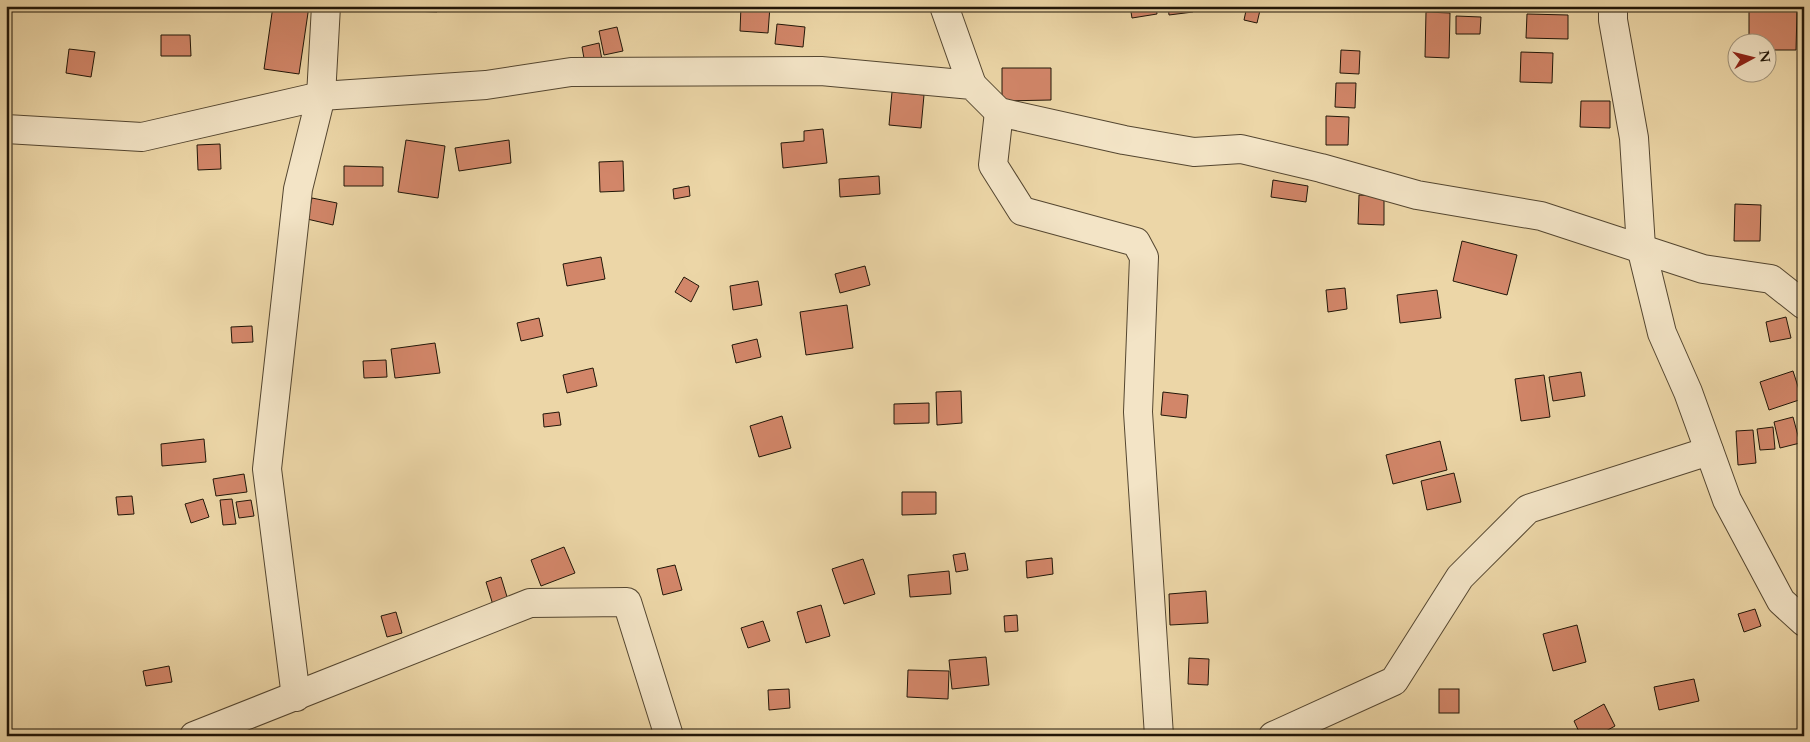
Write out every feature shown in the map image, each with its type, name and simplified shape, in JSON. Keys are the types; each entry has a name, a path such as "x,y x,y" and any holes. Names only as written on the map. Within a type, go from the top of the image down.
{"street":[{"path":"296,697 267,469 298,189 321,96 326,6"},
{"path":"944,6 972,85 999,112 1124,140 1194,152 1241,149 1321,168 1417,195 1541,216 1703,269 1770,279 1804,305"},
{"path":"1613,6 1613,20 1634,138 1641,248 1662,333 1688,392 1727,500 1781,601 1804,622"},
{"path":"6,129 142,137 321,96 486,85 571,72 821,71 972,85"},
{"path":"999,112 994,165 1022,211 1136,242 1144,257 1138,412 1159,736"},
{"path":"1273,736 1394,681 1460,577 1528,509 1709,450"},
{"path":"194,736 530,603 627,602 669,736"}],"building":[{"path":"273,6 309,6 299,74 264,69"},
{"path":"412,6 437,6 437,12 412,11"},
{"path":"741,6 770,6 768,33 740,31"},
{"path":"1130,6 1156,6 1157,14 1132,18"},
{"path":"1168,6 1192,6 1193,12 1169,15"},
{"path":"1247,6 1261,6 1257,23 1244,20"},
{"path":"1749,9 1797,11 1796,50 1778,50 1778,32 1749,32"},
{"path":"1426,12 1450,13 1449,58 1425,57"},
{"path":"1527,14 1568,15 1568,39 1526,38"},
{"path":"1456,16 1481,17 1480,34 1456,34"},
{"path":"777,24 805,27 803,47 775,44"},
{"path":"617,27 623,51 604,55 599,31"},
{"path":"161,35 190,35 191,56 161,56"},
{"path":"599,43 602,60 585,64 582,47"},
{"path":"69,49 95,52 91,77 66,73"},
{"path":"1341,50 1360,51 1359,74 1340,73"},
{"path":"1521,52 1553,53 1552,83 1520,82"},
{"path":"1002,68 1051,68 1051,100 1002,101"},
{"path":"1336,83 1356,83 1355,108 1335,107"},
{"path":"892,92 924,95 921,128 889,125"},
{"path":"1581,101 1610,101 1610,128 1580,127"},
{"path":"1326,116 1349,117 1348,145 1326,145"},
{"path":"823,129 827,163 783,168 781,143 804,141 804,131"},
{"path":"406,140 445,146 438,198 398,192"},
{"path":"509,140 511,163 459,171 455,148"},
{"path":"220,144 221,169 198,170 197,145"},
{"path":"623,161 624,191 600,192 599,162"},
{"path":"344,166 383,167 383,186 344,186"},
{"path":"879,176 880,194 840,197 839,179"},
{"path":"1273,180 1308,186 1306,202 1271,197"},
{"path":"689,186 690,196 674,199 673,189"},
{"path":"1359,195 1384,196 1384,225 1358,224"},
{"path":"312,198 337,203 333,225 307,219"},
{"path":"1735,204 1761,205 1760,241 1734,241"},
{"path":"1462,241 1517,255 1507,295 1453,281"},
{"path":"601,257 605,279 567,286 563,264"},
{"path":"865,266 870,285 840,293 835,274"},
{"path":"684,277 699,286 691,302 675,292"},
{"path":"758,281 762,305 733,310 730,286"},
{"path":"1345,288 1347,309 1328,312 1326,290"},
{"path":"1437,290 1441,318 1400,323 1397,295"},
{"path":"847,305 853,348 806,355 800,312"},
{"path":"1786,317 1791,338 1770,342 1766,322"},
{"path":"539,318 543,336 521,341 517,323"},
{"path":"252,326 253,342 232,343 231,327"},
{"path":"757,339 761,357 736,363 732,345"},
{"path":"435,343 440,373 395,378 391,349"},
{"path":"386,360 387,377 364,378 363,361"},
{"path":"593,368 597,386 567,393 563,375"},
{"path":"1793,371 1802,399 1769,410 1760,382"},
{"path":"1581,372 1585,396 1553,401 1549,377"},
{"path":"1544,375 1550,417 1521,421 1515,379"},
{"path":"961,391 962,423 937,425 936,392"},
{"path":"1163,392 1188,395 1186,418 1161,415"},
{"path":"929,403 929,423 894,424 894,404"},
{"path":"559,412 561,425 544,427 543,414"},
{"path":"782,416 791,448 759,457 750,426"},
{"path":"1793,417 1800,443 1780,448 1774,422"},
{"path":"1773,427 1775,449 1760,450 1757,429"},
{"path":"1753,430 1756,463 1738,465 1736,431"},
{"path":"204,439 206,462 162,466 161,444"},
{"path":"1440,441 1447,470 1393,484 1386,455"},
{"path":"1454,473 1461,502 1427,510 1421,481"},
{"path":"244,474 247,492 216,496 213,479"},
{"path":"902,492 936,492 936,514 902,515"},
{"path":"132,496 134,514 118,515 116,497"},
{"path":"203,499 209,517 191,523 185,504"},
{"path":"232,499 236,524 223,525 220,500"},
{"path":"251,500 254,516 239,518 236,502"},
{"path":"564,547 575,573 541,586 531,560"},
{"path":"965,553 968,570 956,572 953,555"},
{"path":"1052,558 1053,574 1027,578 1026,561"},
{"path":"863,559 875,594 844,604 832,569"},
{"path":"675,565 682,590 663,595 657,569"},
{"path":"949,571 951,594 910,597 908,575"},
{"path":"501,577 508,600 493,605 486,582"},
{"path":"1206,591 1208,623 1170,625 1169,594"},
{"path":"821,605 830,636 806,643 797,612"},
{"path":"1755,609 1761,626 1744,632 1738,614"},
{"path":"396,612 402,633 387,637 381,616"},
{"path":"1017,615 1018,631 1005,632 1004,616"},
{"path":"763,621 770,641 748,648 741,628"},
{"path":"1577,625 1586,662 1553,671 1543,634"},
{"path":"986,657 989,685 952,689 949,660"},
{"path":"1189,658 1209,659 1208,685 1188,684"},
{"path":"169,666 172,682 146,686 143,671"},
{"path":"908,670 949,671 948,699 907,697"},
{"path":"1694,679 1699,701 1659,710 1654,687"},
{"path":"789,689 790,708 769,710 768,690"},
{"path":"1439,689 1459,689 1459,713 1439,713"},
{"path":"1604,704 1615,726 1597,736 1581,736 1574,721"}]}
